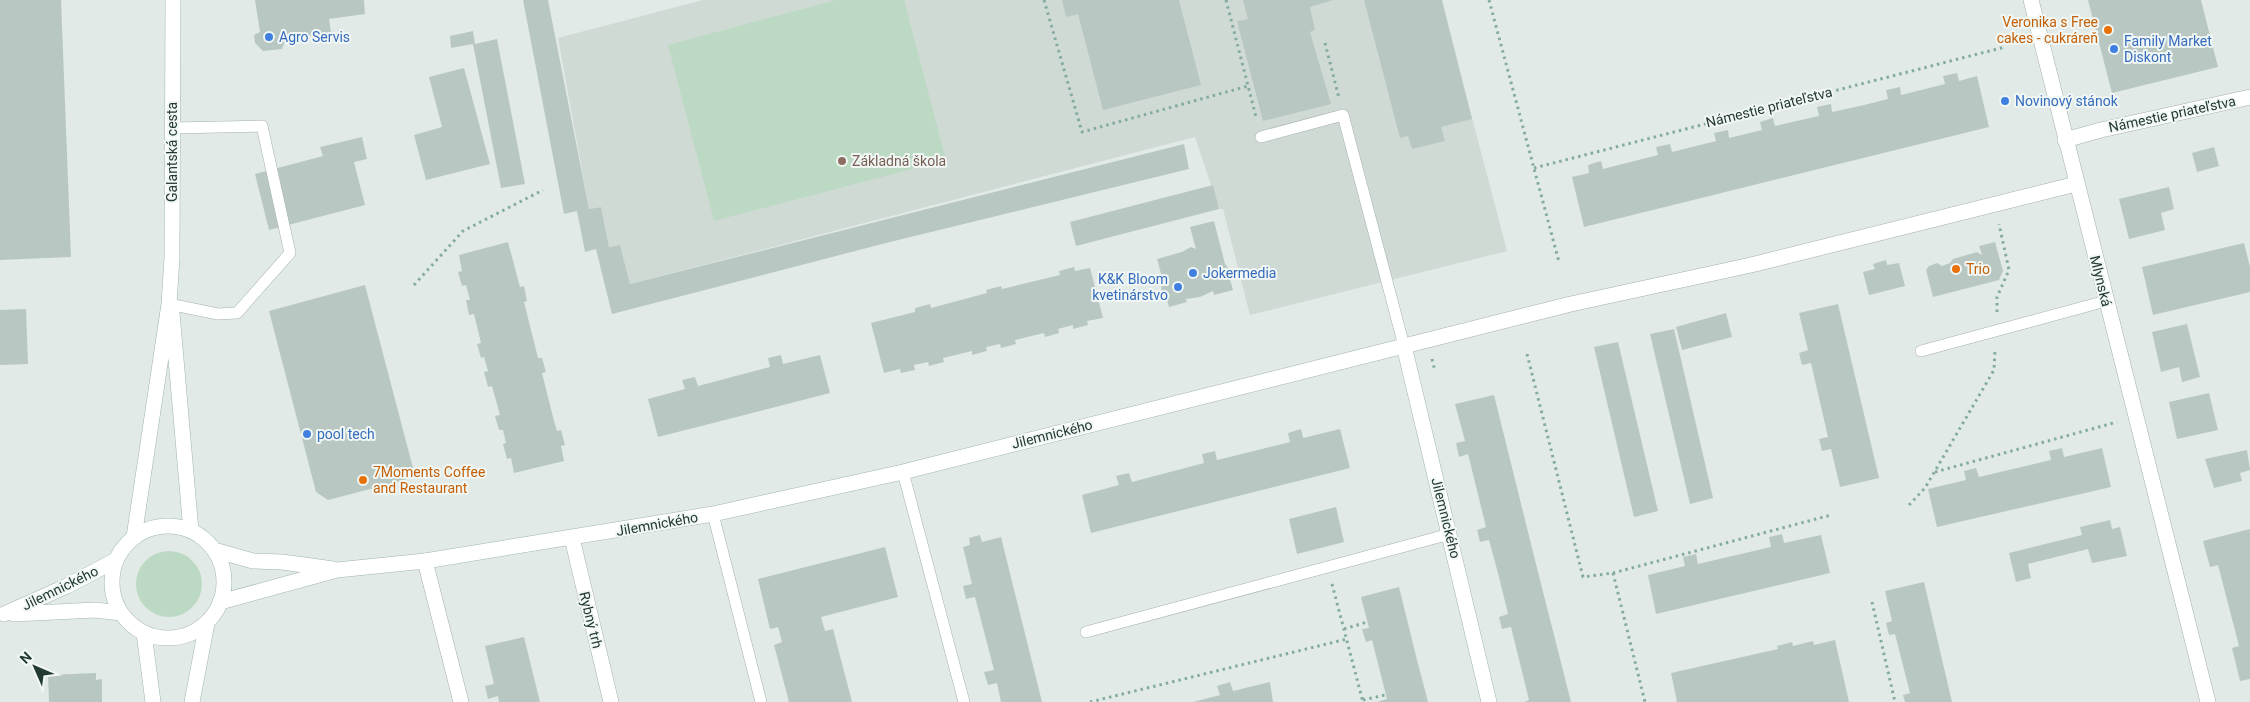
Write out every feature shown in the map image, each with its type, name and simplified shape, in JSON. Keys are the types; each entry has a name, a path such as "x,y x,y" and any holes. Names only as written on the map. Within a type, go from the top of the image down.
{"street":[{"name":"Galantská cesta","path":"134,537 169,304 172,257 173,0"},
{"path":"1404,346 1571,304 1751,265 2076,184 2030,0"},
{"name":"Námestie priateľstva","path":"2065,140 2101,130 2250,97"},
{"name":"Mlynská","path":"2076,184 2208,702"},
{"name":"Galantská cesta","path":"169,304 172,313 191,530"},
{"name":"Jilemnického","path":"220,602 337,570 425,561 713,514 903,472 1404,346 1489,702"},
{"path":"192,702 207,623 220,602 224,578 221,564 214,550 204,539 191,530 177,526 162,526 147,530 134,537 123,548 116,560 112,574 112,589 120,613 129,623 144,633 162,638 179,637 194,632 207,623"},
{"name":"Rybný trh","path":"572,538 611,702"},
{"name":"Jilemnického","path":"214,550 253,561 282,562 337,570"},
{"name":"Jilemnického","path":"2,615 67,586 116,560"},
{"path":"425,561 461,702"},
{"name":"Jilemnického","path":"2,615 95,610 120,613"},
{"path":"144,633 153,702"}],"lane":[{"path":"1261,138 1343,115 1404,346"},
{"path":"169,304 218,314 237,313 290,254 262,126 173,128"},
{"path":"1921,351 2106,301"},
{"path":"903,472 964,702"},
{"path":"713,514 761,702"},
{"path":"1086,632 1450,534"}],"path":[{"path":"1044,0 1082,132 1248,86"},
{"path":"1226,0 1261,138"},
{"path":"1489,0 1559,262"},
{"path":"1325,44 1343,115"},
{"name":"Námestie priateľstva","path":"1534,168 2005,47"},
{"path":"414,285 464,231 543,190"},
{"path":"1996,216 2009,270 1997,297"},
{"path":"1527,354 1583,577 1613,572 1831,515"},
{"path":"1909,505 1925,488 1994,370"},
{"path":"1934,472 2120,422"},
{"path":"1328,567 1363,701 1385,695"},
{"path":"1613,572 1645,702"},
{"path":"1872,602 1895,702"},
{"path":"1344,629 1367,622"},
{"path":"1090,702 1347,639"}],"shaded area":[{"name":"Základná škola","path":"703,0 1441,0 1507,251 1250,315 1223,209 1219,209 1195,137 630,284 620,245 609,247 601,207 589,209 558,38"}],"green space":[{"path":"836,0 904,0 946,160 714,221 668,45"},
{"path":"169,551 182,554 192,561 199,571 202,584 199,597 192,607 182,614 169,617 156,614 146,607 139,597 136,584 139,571 146,561 156,554"}],"building":[{"path":"0,0 61,0 71,257 0,260"},
{"path":"255,0 364,0 365,14 329,19 331,33 286,39 282,49 263,51 255,43 254,35 260,32"},
{"path":"523,0 548,0 589,209 601,207 609,247 620,245 630,284 1184,144 1189,169 890,242 612,314 596,249 585,252 577,211 564,214"},
{"path":"1062,0 1179,0 1201,85 1103,110 1078,14 1066,17"},
{"path":"1243,0 1333,0 1310,7 1315,30 1310,32 1331,104 1263,121 1237,21 1248,19"},
{"path":"1364,0 1442,0 1472,119 1441,127 1445,141 1412,149 1408,136 1400,138"},
{"path":"2088,0 2201,0 2218,67 2112,93"},
{"path":"473,31 475,44 497,39 525,184 501,188 473,44 451,48 450,36"},
{"path":"464,68 490,164 426,180 414,135 442,127 429,77"},
{"path":"1957,73 1959,81 1977,76 1989,127 1584,227 1572,177 1589,173 1588,165 1601,161 1603,169 1658,155 1656,147 1670,144 1672,152 1716,141 1714,133 1728,130 1729,138 1762,130 1760,122 1773,118 1775,126 1819,116 1817,107 1831,104 1832,112 1860,106 1888,99 1886,90 1900,87 1901,95 1945,84 1943,76"},
{"path":"362,137 367,159 354,162 365,205 269,230 255,174 323,156 320,147"},
{"path":"2214,147 2219,166 2197,172 2192,153"},
{"path":"1213,185 1219,209 1076,246 1070,222"},
{"path":"2169,187 2174,209 2161,213 2165,230 2129,239 2119,199"},
{"path":"1214,221 1225,264 1231,272 1229,276 1233,290 1214,295 1213,291 1200,297 1186,299 1187,302 1169,307 1165,293 1170,295 1161,290 1163,281 1157,259 1182,252 1191,247 1196,249 1190,227"},
{"path":"508,242 520,287 524,286 527,301 524,302 538,358 542,358 546,372 542,373 554,421 557,431 561,430 565,445 561,446 564,461 514,473 511,458 507,459 503,444 506,443 503,430 499,430 495,416 500,415 492,386 488,387 484,372 488,371 484,357 481,358 477,344 481,343 474,314 469,315 466,300 470,300 466,285 462,286 458,272 462,271 459,255"},
{"path":"1995,242 2003,271 1999,280 1933,297 1926,270 1929,266 1937,263 1942,266 1950,263 1953,259 1977,252 1982,255 1979,246"},
{"path":"2244,243 2250,267 2250,292 2153,315 2142,267"},
{"path":"1886,260 1887,265 1899,263 1905,286 1869,295 1863,272 1875,269 1873,264"},
{"path":"1074,267 1075,271 1090,268 1103,318 1087,321 1088,325 1073,329 1073,325 1058,329 1059,333 1045,337 1044,333 1015,340 1016,344 1001,348 1000,344 986,347 987,351 972,355 972,351 943,358 944,362 929,366 928,362 914,365 915,370 901,373 900,369 884,373 871,323 915,312 915,308 930,304 931,308 987,293 986,290 1001,286 1002,289 1060,275 1059,271"},
{"path":"365,285 413,468 405,480 328,500 316,492 269,311"},
{"path":"1838,304 1879,478 1840,487 1831,449 1822,451 1819,439 1828,437 1811,363 1802,365 1799,353 1808,350 1799,313"},
{"path":"26,309 28,364 0,365 0,310"},
{"path":"1726,313 1732,337 1682,350 1676,327"},
{"path":"2187,324 2200,377 2182,382 2179,367 2161,372 2152,332"},
{"path":"1674,329 1713,498 1690,504 1650,334"},
{"path":"1618,342 1658,511 1634,517 1594,347"},
{"path":"781,355 783,364 820,355 830,393 658,437 648,399 685,389 682,380 695,377 698,386 770,367 768,358"},
{"path":"2209,393 2218,430 2177,439 2169,402"},
{"path":"1494,395 1571,702 1524,702 1529,700 1511,627 1502,629 1499,617 1508,614 1489,540 1480,542 1477,530 1486,527 1468,454 1459,457 1456,443 1465,441 1455,404"},
{"path":"1301,429 1303,438 1340,429 1350,468 1091,533 1082,495 1119,485 1116,476 1129,473 1132,482 1204,463 1202,454 1215,451 1217,460 1290,442 1288,433"},
{"path":"2062,448 2064,457 2102,448 2111,487 1937,527 1928,489 1966,480 1964,471 1976,468 1979,477 2051,460 2049,451"},
{"path":"2247,450 2250,470 2240,473 2242,481 2214,488 2205,459"},
{"path":"1336,507 1344,542 1297,554 1289,519"},
{"path":"2110,520 2112,529 2120,527 2127,556 2092,563 2088,549 2028,564 2031,578 2016,582 2009,553 2082,535 2080,527"},
{"path":"2250,529 2250,679 2240,681 2232,648 2239,646 2218,565 2210,567 2203,541"},
{"path":"1782,534 1784,543 1821,535 1830,573 1656,614 1648,575 1685,566 1683,557 1696,554 1698,564 1771,547 1769,537"},
{"path":"980,535 982,542 1001,537 1042,702 1001,702 997,683 988,685 984,672 994,670 975,597 966,599 963,586 972,584 963,547 970,545 969,538"},
{"path":"885,547 898,597 821,617 825,631 833,629 852,702 789,702 774,645 782,642 778,627 770,629 758,579"},
{"path":"1924,582 1952,702 1905,702 1903,695 1910,693 1895,634 1889,635 1886,623 1892,621 1885,591"},
{"path":"1399,587 1428,702 1377,702 1387,699 1372,640 1366,642 1362,629 1369,628 1361,597"},
{"path":"524,637 540,702 499,702 498,696 488,699 485,686 494,684 485,646"},
{"path":"1835,640 1849,702 1677,702 1671,673 1778,649 1777,646 1792,642 1793,646 1813,641 1814,645"},
{"path":"96,673 96,680 102,679 102,702 49,702 48,675"},
{"path":"1230,682 1233,691 1270,682 1273,702 1193,702 1220,695 1217,686"}],"place":[{"name":"Veronika s Free cakes - cukráreň","path":"2108,30"},
{"name":"Agro Servis","path":"269,37"},
{"name":"Family Market Diskont","path":"2114,49"},
{"name":"Novinový stánok","path":"2005,101"},
{"name":"Základná škola","path":"842,161"},
{"name":"Trio","path":"1956,269"},
{"name":"Jokermedia","path":"1193,273"},
{"name":"K&K Bloom kvetinárstvo","path":"1178,287"},
{"name":"pool tech","path":"307,434"},
{"name":"7Moments Coffee and Restaurant","path":"363,480"}]}
